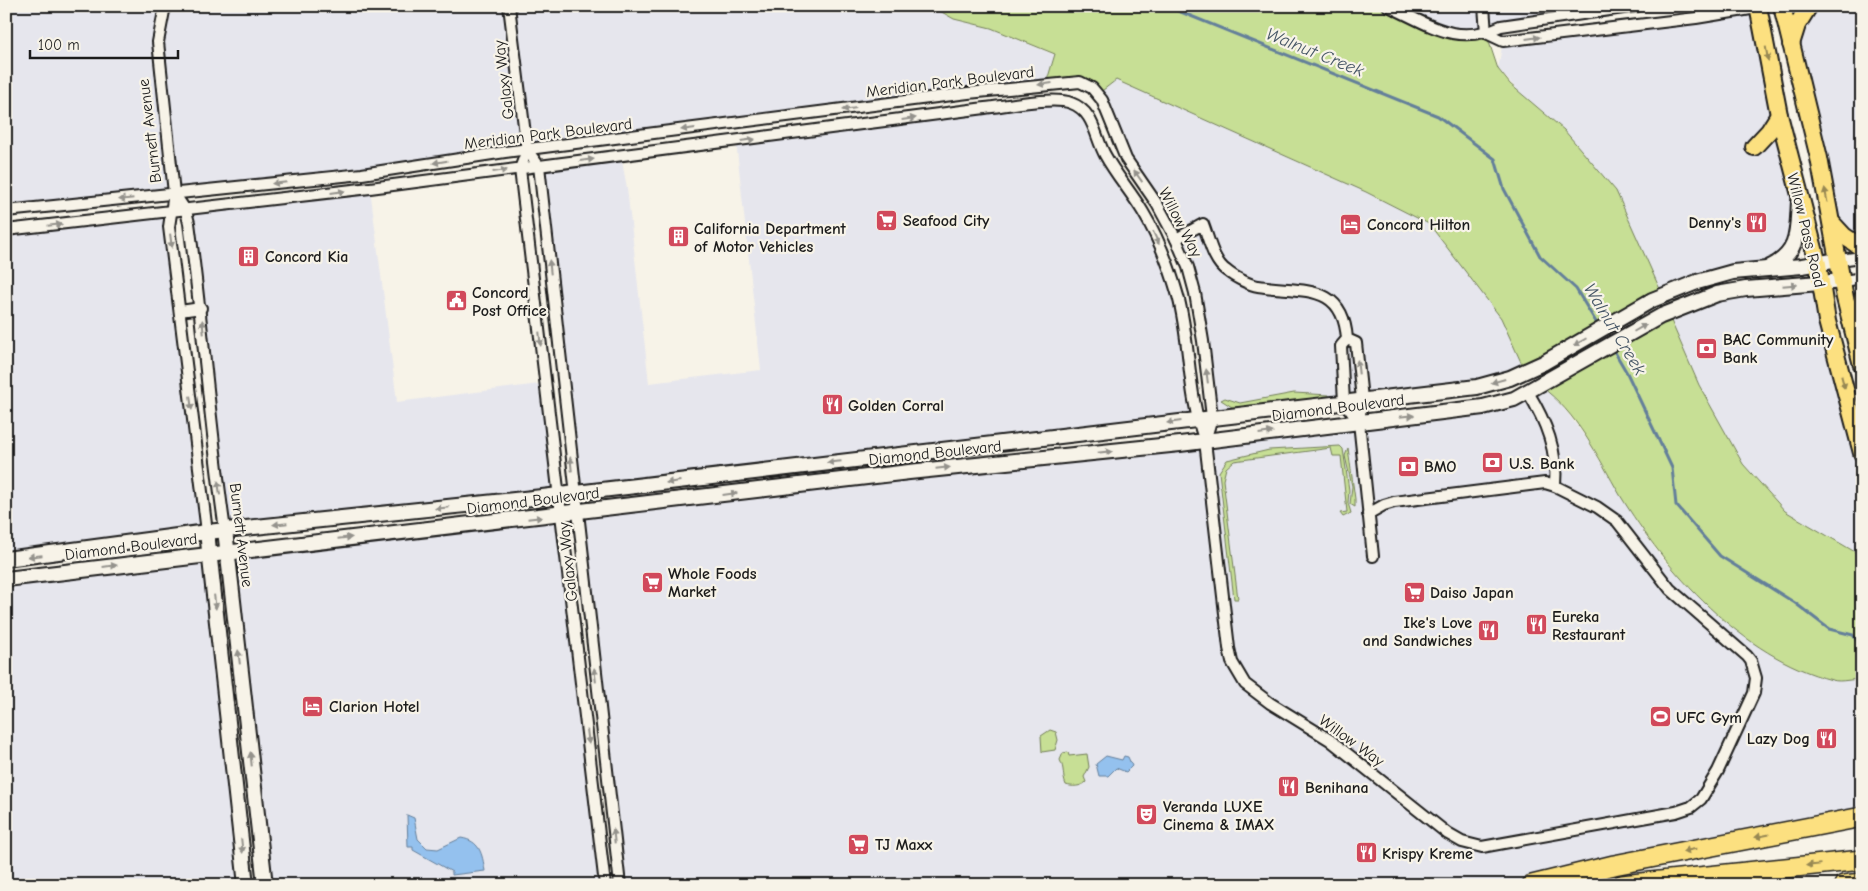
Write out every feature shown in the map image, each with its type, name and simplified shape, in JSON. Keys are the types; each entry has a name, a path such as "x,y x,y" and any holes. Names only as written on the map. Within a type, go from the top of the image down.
{"highway":[{"path":"1532,885 1623,864 1862,817"},
{"path":"1622,885 1862,860"},
{"path":"1844,885 1862,883"}],"main road":[{"name":"Willow Pass Road","path":"1782,6 1819,158 1844,281 1845,298 1862,365"},
{"path":"1792,44 1797,25 1809,6"},
{"name":"Willow Pass Road","path":"1761,7 1778,116 1818,264 1827,321 1862,453"},
{"path":"1754,147 1769,131 1778,116"},
{"path":"1766,269 1788,256 1794,246 1800,198"},
{"path":"1832,223 1844,236 1862,248"},
{"name":"Diamond Boulevard","path":"6,559 207,532 560,495 1477,387 1510,378 1543,363 1652,300 1697,282 1746,270 1818,264 1839,260"},
{"path":"1710,297 1714,287 1741,278 1746,270"},
{"name":"Diamond Boulevard","path":"6,580 227,551 1483,408 1514,399 1661,316 1710,297 1746,290 1844,281"},
{"path":"1857,342 1862,299"},
{"name":"Burnett Avenue","path":"225,530 265,885"},
{"name":"Burnett Avenue","path":"207,532 246,885"}],"street":[{"name":"Burnett Avenue","path":"164,6 158,42 174,193 169,227 207,532"},
{"name":"Galaxy Way","path":"509,6 526,150 520,169 605,885"},
{"path":"1388,6 1442,31 1461,36 1486,33 1501,26 1637,6"},
{"path":"1484,6 1486,33"},
{"path":"1486,33 1503,41 1761,7"},
{"name":"Meridian Park Boulevard","path":"6,212 362,174 526,150 1064,82 1080,82 1092,88"},
{"name":"Willow Way","path":"1092,88 1104,104 1126,159 1157,204 1176,238 1195,293 1212,417 1205,441"},
{"name":"Meridian Park Boulevard","path":"6,230 172,213 1050,101 1063,101 1079,106"},
{"name":"Willow Way","path":"1079,106 1088,115 1112,167 1144,213 1170,271 1178,297 1187,343 1196,419 1205,441 1229,648 1237,673 1254,692 1330,740 1448,834 1468,844 1482,847 1676,812 1694,805 1701,799 1712,782 1754,693 1755,670 1751,661 1742,651 1695,613 1670,589 1617,521 1598,507 1555,486"},
{"path":"526,150 539,166"},
{"name":"Galaxy Way","path":"539,166 592,655 620,885"},
{"name":"Burnett Avenue","path":"174,193 186,211 201,308 214,451 225,530"},
{"path":"1176,238 1203,224 1218,263 1227,272 1256,286 1310,290 1328,298 1342,315 1347,338 1356,343 1362,400 1359,422 1373,556"},
{"path":"1839,260 1862,257"},
{"path":"1844,281 1862,278"},
{"path":"180,311 201,308"},
{"path":"1347,338 1341,346 1344,402 1359,422"},
{"path":"1368,514 1384,505 1430,497 1545,483 1555,486 1554,449 1538,408 1528,392"},
{"path":"579,656 592,655"}],"shaded area":[{"path":"6,6 931,6 954,19 991,28 1055,55 1046,84 548,148 6,211"},
{"path":"1387,6 1637,6 1461,36"},
{"path":"1782,6 1862,6 1862,248 1832,223"},
{"path":"1759,8 1800,198 1789,256 1663,296 1564,130 1525,98 1498,69 1503,41"},
{"path":"1116,80 1366,192 1429,224 1501,318 1525,371 1510,378 1212,417 1188,267 1126,159 1098,94"},
{"path":"1057,100 1079,106 1144,213 1170,271 1196,419 575,493 539,166 621,156 627,188 649,383 761,370 736,141"},
{"path":"370,188 397,402 547,383 560,495 225,530 186,211"},
{"path":"172,213 207,532 6,559 6,230"},
{"path":"1821,283 1862,453 1862,556 1785,511 1743,464 1699,385 1668,314 1687,306"},
{"path":"1540,386 1553,396 1566,411 1588,441 1637,523 1661,557 1689,587 1746,637 1789,663 1862,680 1862,817 1532,885 620,885 577,512 1483,408"},
{"path":"562,514 605,885 265,885 227,551"},
{"path":"209,554 246,885 6,885 6,579"}],"green space":[{"path":"931,6 1388,6 1442,31 1486,33 1498,69 1510,84 1564,130 1616,191 1663,296 1525,371 1501,318 1429,224 1366,192 1116,80 1098,94 1092,88 1046,84 1055,54 991,28 954,19"},
{"path":"1668,314 1699,385 1743,464 1785,511 1862,556 1862,680 1836,681 1799,669 1767,652 1710,607 1660,553 1620,495 1576,422 1540,386"},
{"path":"1294,393 1329,395 1329,397 1240,407 1232,407 1221,400 1225,398 1240,403"},
{"path":"1340,446 1343,449 1349,490 1348,503 1351,513 1343,517 1340,513 1347,512 1341,456 1333,456 1331,448 1234,461 1226,468 1223,480 1238,599 1234,599 1219,472 1227,460 1269,450"},
{"path":"1348,448 1355,507 1350,504 1352,486 1345,456"},
{"path":"1050,730 1056,732 1058,740 1055,750 1042,752 1041,736"},
{"path":"1068,752 1069,756 1087,754 1089,767 1084,777 1086,782 1082,785 1066,785 1060,760 1063,753"}],"water":[{"path":"1106,756 1122,760 1124,756 1128,757 1132,766 1126,772 1116,768 1108,776 1099,776 1096,764"},
{"path":"407,815 414,818 418,839 427,848 438,849 461,838 472,842 481,853 485,871 452,875 452,872 413,850 413,847 408,847"}],"waterway":[{"name":"Walnut Creek","path":"1166,6 1438,116 1495,159 1504,189 1540,256 1576,289 1599,327"},
{"name":"Walnut Creek","path":"1613,349 1627,373 1672,468 1676,505 1720,556 1795,603 1829,629 1853,635 1862,648"}],"place":[{"name":"Seafood City","path":"887,220"},
{"name":"Denny's","path":"1757,222"},
{"name":"Concord Hilton","path":"1351,224"},
{"name":"California Department of Motor Vehicles","path":"678,237"},
{"name":"Concord Kia","path":"249,256"},
{"name":"Concord Post Office","path":"456,301"},
{"name":"BAC Community Bank","path":"1707,348"},
{"name":"Golden Corral","path":"832,405"},
{"name":"U.S. Bank","path":"1493,463"},
{"name":"BMO","path":"1408,466"},
{"name":"Whole Foods Market","path":"652,582"},
{"name":"Daiso Japan","path":"1414,592"},
{"name":"Eureka Restaurant","path":"1536,625"},
{"name":"Ike's Love and Sandwiches","path":"1488,631"},
{"name":"Clarion Hotel","path":"313,706"},
{"name":"UFC Gym","path":"1660,717"},
{"name":"Lazy Dog","path":"1826,738"},
{"name":"Benihana","path":"1289,787"},
{"name":"Veranda LUXE Cinema & IMAX","path":"1147,815"},
{"name":"TJ Maxx","path":"859,844"},
{"name":"Krispy Kreme","path":"1366,853"}]}
